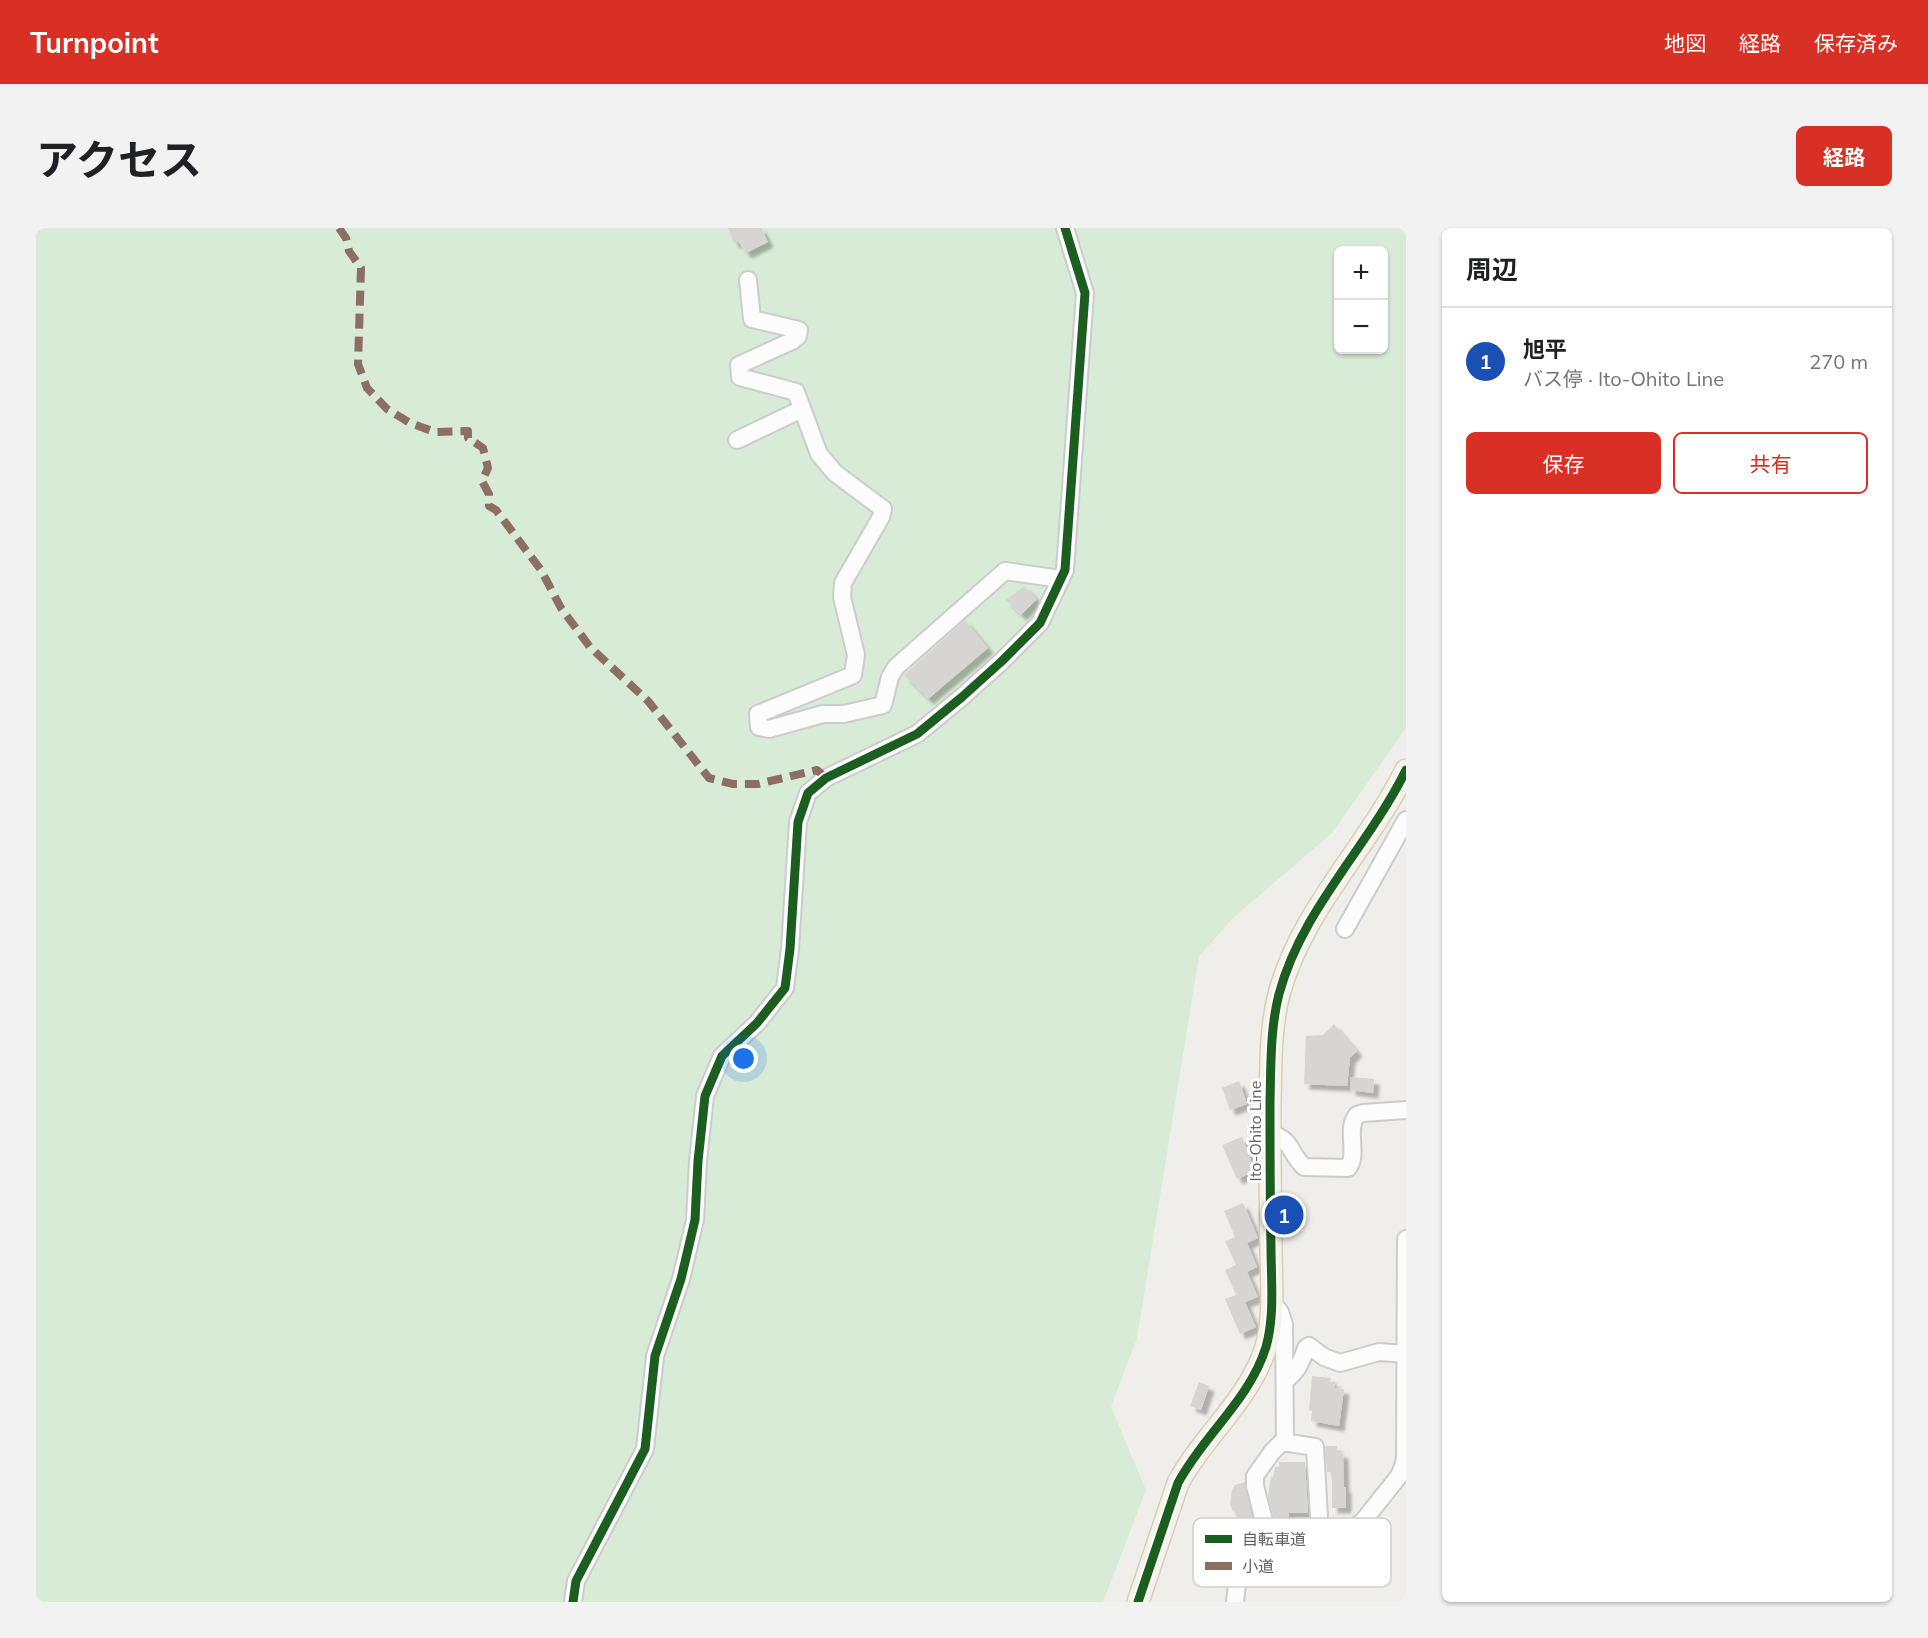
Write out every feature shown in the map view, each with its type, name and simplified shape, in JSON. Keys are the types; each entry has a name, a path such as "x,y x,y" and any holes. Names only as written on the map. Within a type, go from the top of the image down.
{"main road":[{"name":"Ito-Ohito Line","path":"1138,1602 1178,1484 1186,1468 1245,1389 1258,1365 1268,1336 1272,1302 1270,1133 1274,1019 1285,972 1302,936 1331,887 1394,794 1406,770"}],"street":[{"path":"573,1602 576,1581 645,1449 655,1356 681,1279 695,1220 705,1096 722,1056 757,1023 785,988 790,949 798,822 808,793 826,778 918,734 962,697 1040,623 1065,570 1085,293 1065,228"},
{"path":"748,280 752,319 799,330 798,336 792,341 739,365 740,377 796,392 819,454 834,473 883,509 881,517 843,583 842,597 856,655 853,675 758,714 759,727 769,729 823,714 844,714 883,705 890,677 896,667 1005,571 1061,579"},
{"path":"737,440 802,409"},
{"path":"1345,929 1406,820"},
{"path":"1270,1133 1287,1141 1304,1167 1348,1168 1352,1163 1353,1124 1357,1115 1406,1110"},
{"path":"1366,1518 1399,1476 1405,1456 1406,1239"},
{"path":"1272,1302 1280,1312 1284,1324 1285,1443"},
{"path":"1285,1380 1297,1370 1306,1347 1309,1346 1324,1357 1340,1363 1379,1352 1406,1354"},
{"path":"1263,1518 1255,1486 1255,1476 1280,1443 1285,1443 1315,1448 1319,1518"},
{"path":"1235,1602 1237,1587"}],"green space":[{"path":"36,228 1406,228 1406,728 1332,833 1233,918 1199,956 1137,1338 1111,1407 1146,1490 1103,1602 36,1602"}],"building":[{"path":"728,228 761,228 768,242 746,253 738,241 734,243"},
{"path":"1024,586 1037,599 1021,615 1006,600"},
{"path":"965,620 988,648 928,699 904,675"},
{"path":"1334,1024 1357,1051 1350,1058 1347,1086 1304,1084 1306,1036 1323,1035"},
{"path":"1351,1077 1374,1079 1373,1093 1350,1090"},
{"path":"1239,1081 1247,1104 1230,1110 1222,1088"},
{"path":"1242,1137 1255,1171 1237,1179 1222,1145"},
{"path":"1243,1203 1258,1238 1247,1243 1257,1267 1247,1272 1258,1297 1245,1302 1256,1327 1240,1334 1225,1299 1236,1295 1225,1270 1236,1265 1225,1241 1235,1237 1224,1211"},
{"path":"1312,1376 1331,1378 1330,1382 1335,1382 1335,1388 1344,1389 1339,1426 1311,1421 1312,1411 1309,1410"},
{"path":"1199,1382 1209,1386 1201,1410 1190,1406"},
{"path":"1325,1446 1337,1446 1337,1452 1343,1453 1346,1508 1332,1508 1332,1472 1327,1472"},
{"path":"1279,1462 1305,1462 1308,1513 1289,1513 1289,1518 1274,1518 1268,1496 1271,1477 1273,1477 1275,1467 1279,1466"},
{"path":"1245,1482 1253,1518 1237,1518 1235,1511 1233,1512 1230,1504 1235,1485"}],"marked path":[{"path":"339,228 346,238 349,251 361,268 358,364 367,388 387,409 410,423 435,432 468,431 468,438 483,448 488,468 482,481 489,494 489,506 496,510 541,570 561,608 590,647 648,701 709,778 733,784 758,784 817,770 826,778"}],"cycle path":[{"path":"573,1602 576,1581 645,1449 655,1356 681,1279 695,1220 705,1096 722,1056 757,1023 785,988 790,949 798,822 808,793 826,778 917,734 962,697 1040,623 1065,570 1085,293 1065,228"},
{"path":"1138,1602 1178,1483 1200,1449 1249,1384 1259,1366 1269,1335 1272,1297 1271,1061 1272,1034 1279,994 1303,934 1391,798 1406,770"}],"place":[{"name":"旭平","path":"1284,1215"}]}
